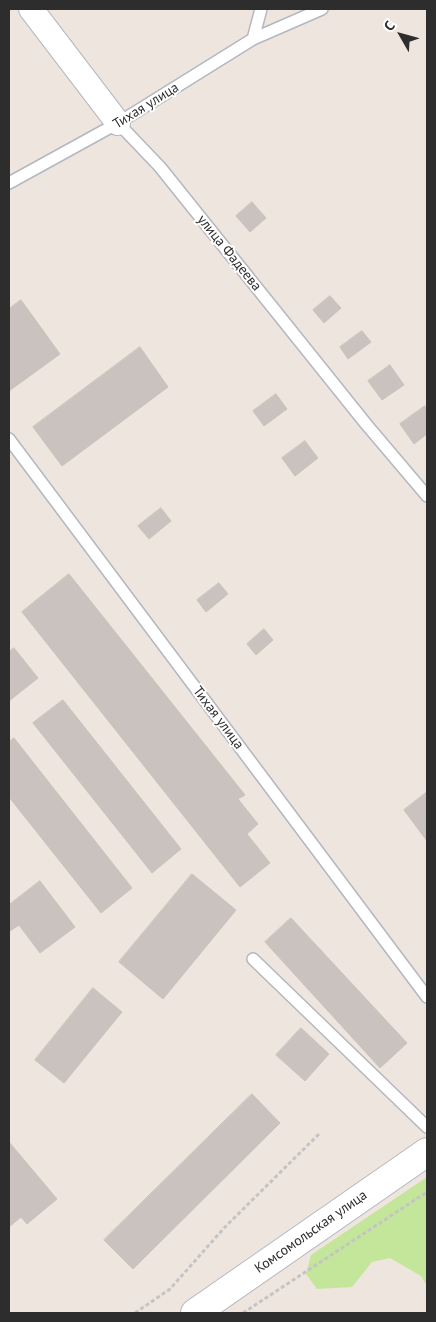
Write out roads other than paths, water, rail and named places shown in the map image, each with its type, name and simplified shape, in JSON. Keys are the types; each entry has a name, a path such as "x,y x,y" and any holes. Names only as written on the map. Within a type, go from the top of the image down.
{"main road":[{"name":"Комсомольская улица","path":"194,1313 427,1152"}],"street":[{"name":"улица Фадеева","path":"31,9 118,123"}],"lane":[{"path":"253,39 261,9"},
{"name":"Тихая улица","path":"9,183 118,123 253,39 322,9"},
{"name":"улица Фадеева","path":"118,123 160,167 366,424 427,496"},
{"name":"Тихая улица","path":"9,440 427,997"},
{"path":"253,958 427,1127"}]}
